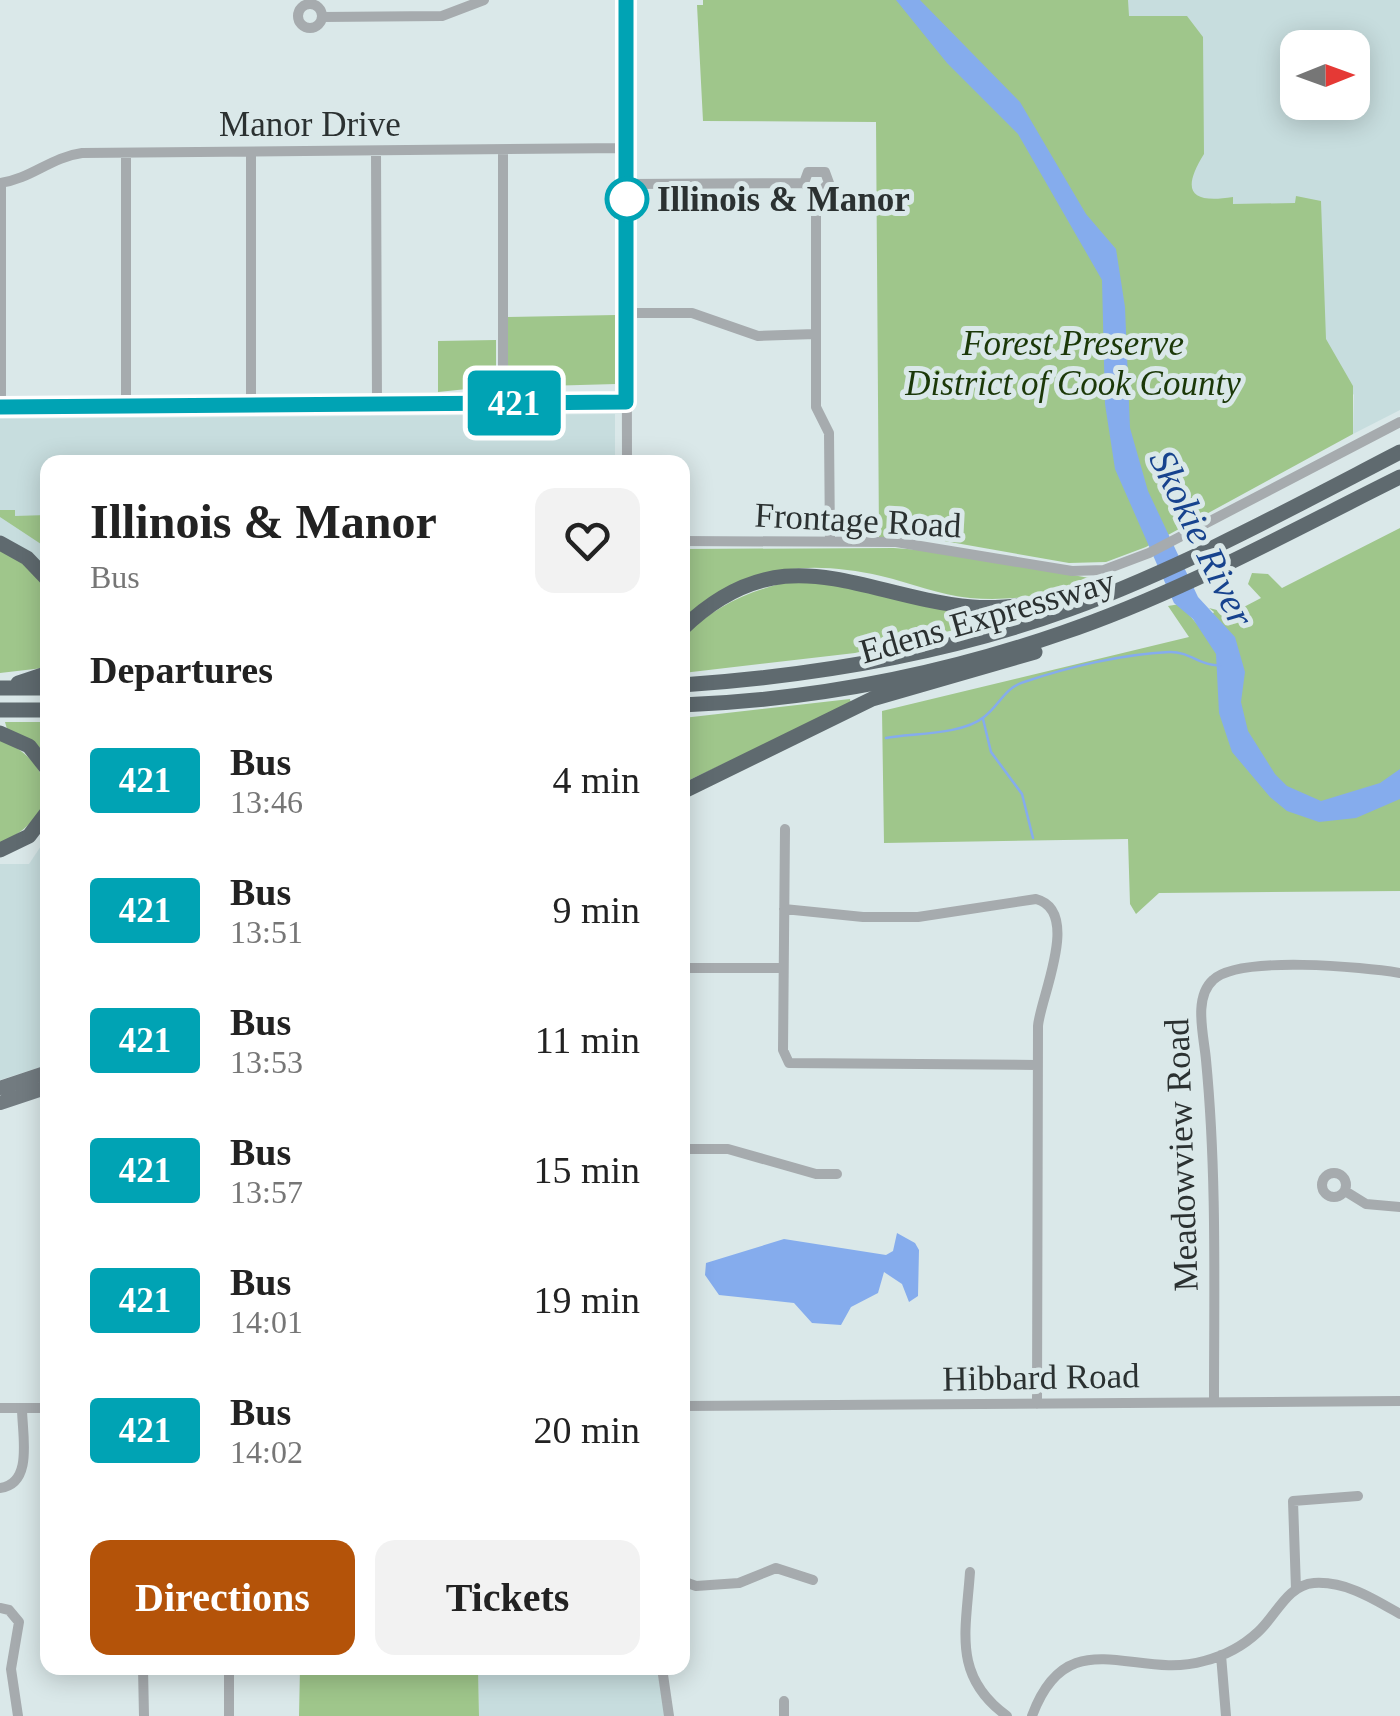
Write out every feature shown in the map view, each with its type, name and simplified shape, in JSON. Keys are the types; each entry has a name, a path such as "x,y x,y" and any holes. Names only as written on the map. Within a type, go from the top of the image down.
{"highway":[{"name":"Edens Expressway","path":"690,684 764,679 919,653 1094,599 1181,563 1400,452"},
{"name":"Edens Expressway","path":"690,704 878,682 1061,634 1190,581 1400,477"},
{"path":"0,543 27,558 40,572"},
{"path":"690,622 728,592 791,573 840,577 975,607 1094,599"},
{"path":"690,788 872,699 1044,649 1061,634"},
{"path":"2,688 40,676"},
{"path":"2,688 40,688"},
{"path":"0,710 40,710"},
{"path":"0,733 29,746 40,760"},
{"path":"0,850 29,836 40,822"}],"main road":[{"path":"0,1088 40,1075"},
{"path":"0,1103 40,1090"}],"street":[{"path":"322,17 442,16 484,0"},
{"path":"626,0 626,455"},
{"name":"Manor Drive","path":"0,183 29,177 72,154 627,148"},
{"path":"502,150 503,403"},
{"path":"376,151 376,404"},
{"path":"126,152 126,405"},
{"path":"251,152 251,405"},
{"path":"0,183 1,408 626,402"},
{"path":"627,184 810,189 816,407 829,433 830,542"},
{"path":"628,313 692,313 758,336 815,334"},
{"name":"Frontage Road","path":"690,541 942,547 1088,572 1120,567 1400,422"},
{"path":"785,829 784,1050 793,1064 1037,1065"},
{"path":"784,909 889,918 952,914 1030,900 1047,902 1055,920 1056,960 1039,1016 1037,1404"},
{"name":"Meadowview Road","path":"1214,1402 1213,1161 1202,1010 1206,987 1222,974 1247,968 1342,967 1400,973"},
{"path":"690,968 783,968"},
{"path":"690,1149 728,1149 816,1174 837,1174"},
{"path":"1344,1191 1366,1204 1400,1206"},
{"name":"Hibbard Road","path":"690,1406 1400,1401"},
{"path":"0,1408 40,1408"},
{"path":"0,1488 13,1486 22,1475 22,1408"},
{"path":"1296,1589 1290,1520 1294,1501 1358,1496"},
{"path":"690,1584 739,1583 776,1568 813,1580"},
{"path":"970,1572 967,1660 980,1694 1007,1716"},
{"path":"1032,1716 1048,1685 1076,1662 1103,1658 1195,1664 1221,1655 1260,1630 1296,1589 1311,1583 1346,1587 1400,1614"},
{"path":"0,1608 10,1610 19,1622 11,1669 18,1716"},
{"path":"1221,1655 1226,1716"},
{"path":"143,1675 144,1716"},
{"path":"229,1675 229,1716"},
{"path":"663,1675 669,1716"},
{"path":"784,1702 784,1716"}],"shaded area":[{"path":"1126,0 1400,0 1400,410 1353,434 1354,395 1189,205 1126,20"},
{"path":"615,414 615,455 40,455 40,563 0,535 0,419"},
{"path":"40,848 40,1067 0,1080 0,864 29,864"},
{"path":"478,1675 658,1675 665,1716 479,1716"}],"green space":[{"name":"Forest Preserve District of Cook County","path":"703,0 1128,0 1129,16 1187,16 1203,37 1204,154 1193,177 1194,192 1207,198 1233,197 1233,204 1295,203 1296,196 1321,201 1326,339 1353,386 1353,434 1146,547 1106,562 1069,563 933,539 879,537 876,122 703,121 697,5 703,5"},
{"path":"616,315 616,384 508,387 506,317"},
{"path":"496,340 496,386 438,392 438,341"},
{"path":"0,510 15,510 15,516 40,515 40,543 0,517"},
{"path":"1400,528 1400,891 1159,893 1136,914 1130,904 1128,839 884,843 882,711 1189,637 1168,606 1180,604 1202,630 1214,612 1209,608 1217,610 1217,604 1240,609 1261,598 1248,584 1252,573 1268,574 1282,588"},
{"path":"894,548 945,552 1106,581 1038,596 987,599 947,594 854,571 801,568 751,578 705,601 690,613 690,549"},
{"path":"0,550 21,562 40,581 40,668 0,673"},
{"path":"804,579 997,614 997,620 855,653 690,672 690,631 739,598"},
{"path":"850,699 851,704 690,780 690,717"},
{"path":"5,722 40,722 40,748 33,741 7,729"},
{"path":"0,739 20,750 40,774 40,809 19,832 0,843"},
{"path":"300,1675 478,1675 479,1716 299,1716"}],"water":[{"path":"896,0 920,0 1020,102 1086,214 1116,249 1125,307 1130,428 1148,491 1198,597 1235,637 1245,672 1241,702 1248,731 1275,774 1287,786 1321,801 1380,783 1400,769 1400,799 1356,818 1319,822 1287,811 1232,752 1219,713 1216,654 1193,619 1174,603 1115,469 1105,404 1102,280 1018,134 947,63"},
{"path":"897,1233 915,1243 919,1250 918,1296 909,1302 902,1284 884,1272 878,1293 851,1307 841,1325 812,1323 794,1303 719,1295 705,1275 706,1263 784,1239 886,1255 893,1251"}],"waterway":[{"path":"886,738 975,723 1017,685 1096,662 1169,652 1220,665"},
{"path":"983,719 991,752 1022,794 1033,838"}],"bus line":[{"name":"421","path":"0,407 626,402 626,0"}],"place":[{"name":"Illinois & Manor","path":"627,199"}],"water label":[{"name":"Skokie River","path":"1202,538"}]}
